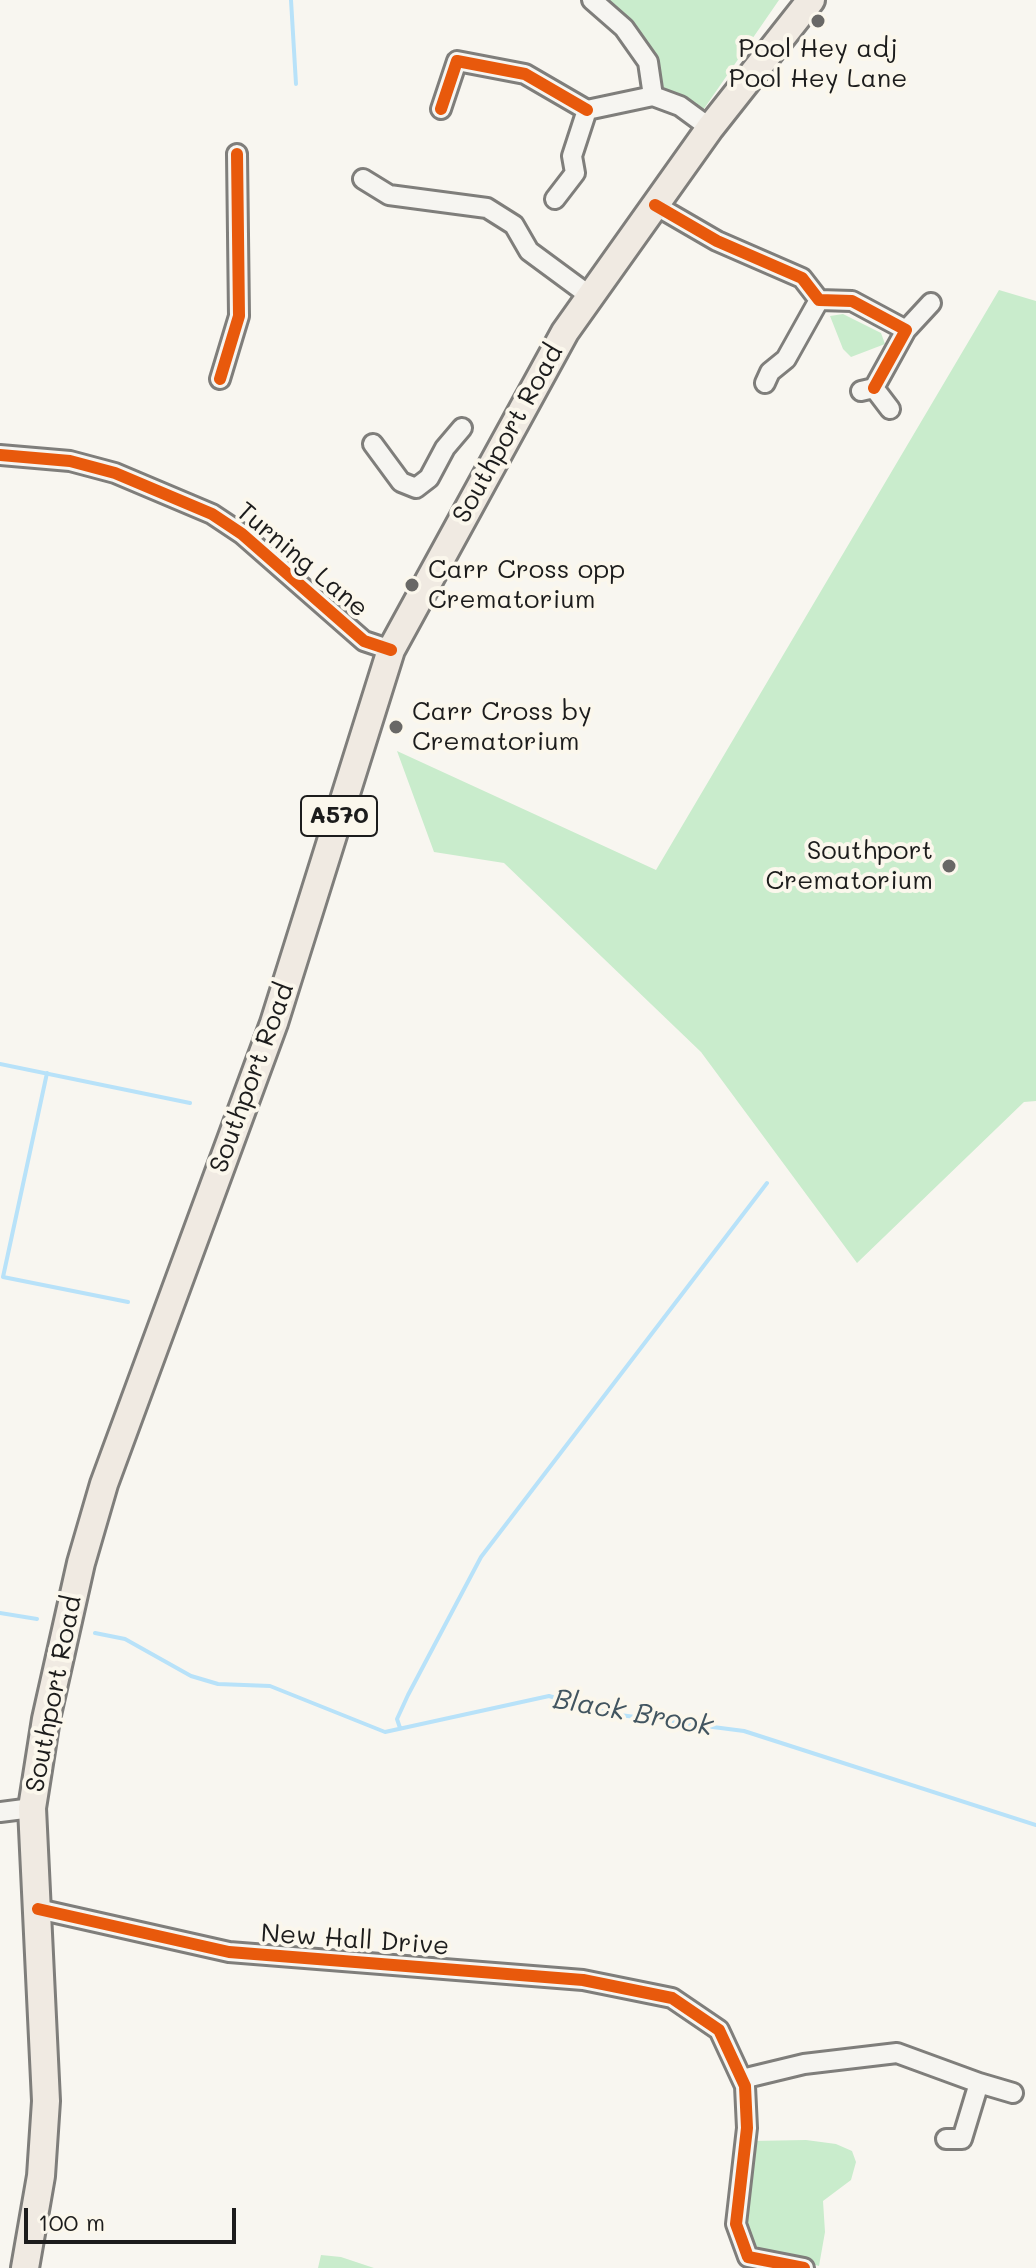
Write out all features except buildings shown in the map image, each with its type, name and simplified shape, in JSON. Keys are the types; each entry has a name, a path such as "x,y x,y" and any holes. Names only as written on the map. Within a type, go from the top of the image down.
{"highway":[{"name":"Southport Road","path":"25,2268 41,2176 46,2101 32,1808 46,1719 81,1563 104,1484 274,1023 391,650 424,583 557,345 710,128 811,0"}],"street":[{"path":"592,0 624,28 648,62 653,96"},
{"path":"441,109 457,61 525,74 587,110 653,96 680,106 710,128"},
{"path":"555,199 575,173 572,156 587,110"},
{"path":"220,379 239,316 237,154"},
{"path":"363,179 389,195 487,208 514,225 529,251 590,296"},
{"path":"655,205 717,241 802,278 819,300"},
{"path":"819,300 852,301 906,330"},
{"path":"765,383 770,372 786,359 819,300"},
{"path":"890,409 867,389 906,330 931,303"},
{"path":"373,444 378,466 416,488 429,478 445,448 462,428"},
{"name":"Turning Lane","path":"0,455 70,461 115,473 212,514 242,534 364,641 391,650"},
{"path":"0,1812 32,1808"},
{"name":"New Hall Drive","path":"38,1909 229,1952 583,1980 672,1998 719,2030 745,2086"},
{"path":"804,2268 748,2257 736,2224 747,2128 742,2079 804,2064 897,2053 1013,2093"},
{"path":"946,2139 962,2139 979,2083"}],"green space":[{"path":"596,0 779,0 699,116 659,95 655,83"},
{"path":"999,290 1036,301 1036,1101 1024,1102 857,1263 701,1052 504,863 434,852 397,751 656,870"},
{"path":"843,314 881,333 885,344 851,357 843,349 830,316"},
{"path":"806,2140 836,2144 852,2151 856,2162 851,2180 823,2201 825,2232 819,2266 760,2249 751,2242 741,2223 751,2141"},
{"path":"321,2255 341,2257 374,2268 318,2268"}],"waterway":[{"path":"291,0 296,84"},
{"path":"0,1064 190,1103"},
{"path":"47,1073 3,1277 128,1302"},
{"path":"400,1728 397,1719 408,1695 481,1557 767,1183"},
{"name":"Black Brook","path":"0,1613 37,1619"},
{"name":"Black Brook","path":"95,1633 125,1639 191,1676 218,1684 270,1686 385,1732 549,1696 612,1714 744,1731 1036,1825"}],"cycle path":[{"path":"441,109 457,61 525,74 587,110"},
{"path":"220,379 239,316 237,154"},
{"path":"655,205 717,241 802,278 819,300 852,301 906,330 874,388"},
{"path":"0,455 70,461 115,473 212,514 242,534 364,641 391,650"},
{"path":"38,1909 229,1952 583,1980 672,1998 719,2030 745,2086 747,2128 736,2224 748,2257 804,2268"}],"place":[{"name":"Pool Hey adj Pool Hey Lane","path":"818,21"},
{"name":"Carr Cross opp Crematorium","path":"412,585"},
{"name":"Carr Cross by Crematorium","path":"396,727"},
{"name":"Southport Crematorium","path":"949,866"}]}
